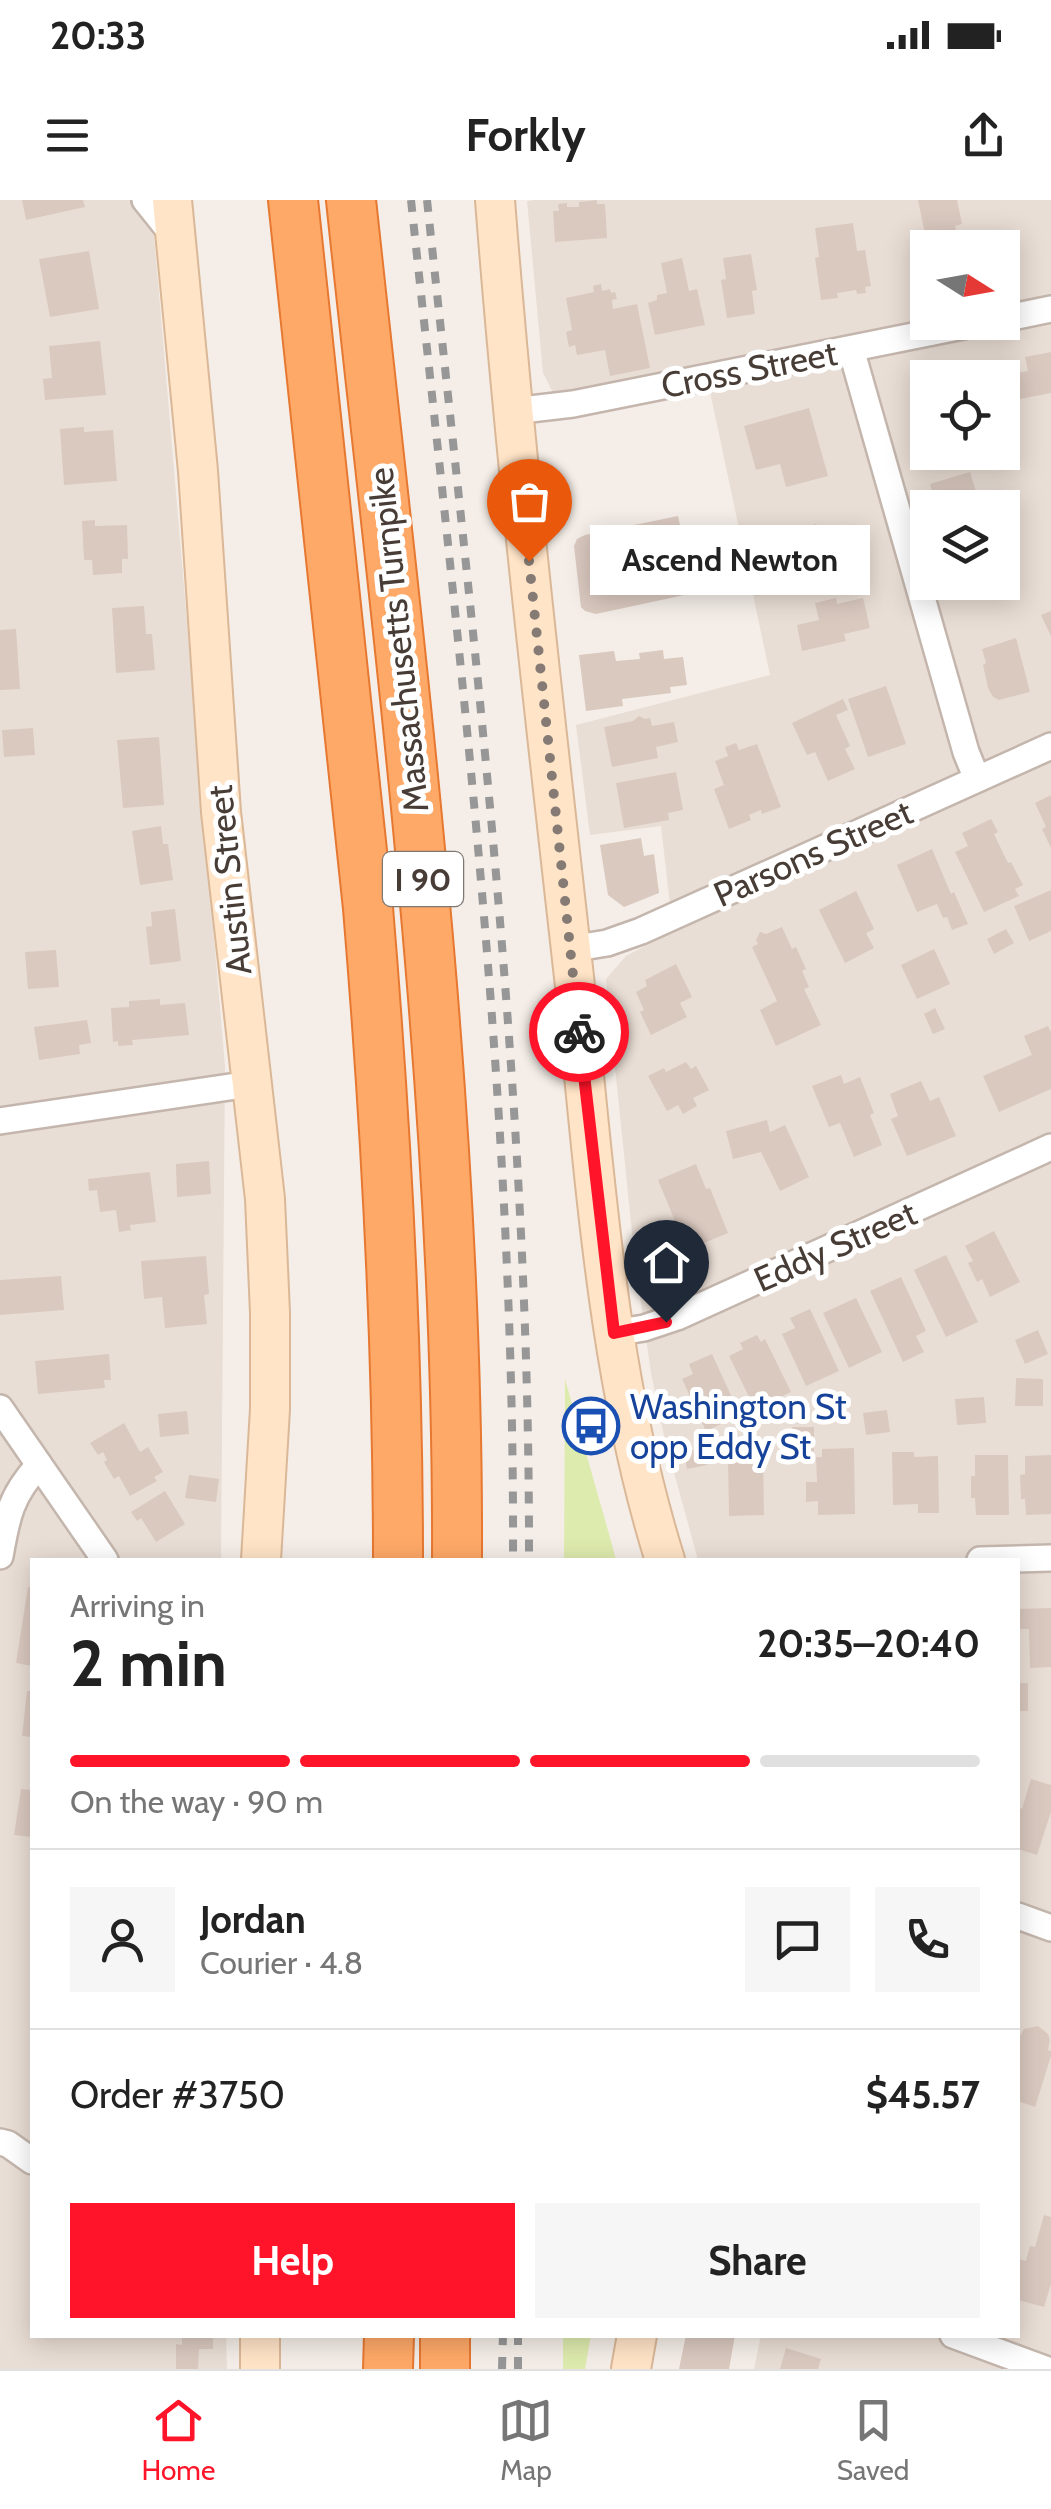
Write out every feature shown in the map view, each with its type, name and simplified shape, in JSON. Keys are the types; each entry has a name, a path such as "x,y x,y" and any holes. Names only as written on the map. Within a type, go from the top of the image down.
{"highway":[{"name":"Massachusetts Turnpike","path":"294,200 381,1067 396,1396 398,1558"},
{"name":"Massachusetts Turnpike","path":"351,200 439,1066 450,1261 457,1558"},
{"path":"388,2369 389,2338"},
{"path":"445,2338 445,2369"}],"main road":[{"name":"Austin Street","path":"172,200 198,471 221,812 265,1198 270,1410 261,1558"},
{"path":"496,200 513,411 603,1249 636,1452 664,1558"},
{"path":"260,2338 260,2369"},
{"path":"630,2369 636,2338"}],"street":[{"path":"145,200 176,240"},
{"path":"1020,315 1051,309"},
{"name":"Cross Street","path":"513,411 573,404 910,337"},
{"path":"851,349 960,733 977,779"},
{"name":"Parsons Street","path":"570,949 640,931 1051,746"},
{"path":"0,1121 250,1084"},
{"name":"Eddy Street","path":"614,1333 676,1318 1051,1147"},
{"path":"0,1408 104,1558"},
{"path":"0,1556 8,1515 19,1487 39,1465"},
{"path":"1020,1559 1051,1558"},
{"path":"1020,1917 1051,1928"},
{"path":"0,2142 30,2160"},
{"path":"962,2338 1045,2369"}],"shaded area":[{"path":"0,200 151,200 225,1066 221,1558 30,1558 30,2338 226,2338 227,2369 0,2369"},
{"path":"1051,200 1051,2369 754,2369 760,2338 1020,2338 1020,1558 697,1558 651,1373 635,1262 606,979 626,956 673,931 661,826 590,835 576,725 770,675 709,387 566,418 543,373 527,201"}],"green space":[{"path":"565,1379 615,1558 564,1558"},
{"path":"563,2338 590,2338 585,2369 563,2369"}],"building":[{"path":"22,200 83,200 85,207 26,220"},
{"path":"597,200 597,204 605,204 607,238 555,242 553,211 559,211 558,204 579,207 579,202"},
{"path":"918,200 957,200 962,224 955,226 956,230 924,230"},
{"path":"853,223 857,251 865,250 871,286 865,287 866,293 857,294 856,290 821,300 815,228"},
{"path":"89,251 99,309 50,317 39,259"},
{"path":"751,254 757,290 752,291 755,314 727,318 721,280 726,279 723,258"},
{"path":"682,258 689,291 697,289 705,325 655,335 648,303 667,293 661,263"},
{"path":"601,284 602,291 615,292 613,309 637,304 650,368 610,376 605,350 577,355 575,345 569,347 566,332 572,330 566,298 594,292 593,286"},
{"path":"100,341 106,395 45,400 43,379 52,378 49,346"},
{"path":"1051,352 1051,393 1020,399 1020,373 1028,371 1025,357"},
{"path":"809,408 828,476 786,487 780,464 756,470 744,426"},
{"path":"84,427 84,432 113,430 117,481 64,485 60,429"},
{"path":"970,472 976,490 932,490 930,484"},
{"path":"678,516 692,583 689,594 596,614 581,607 574,546 577,539"},
{"path":"95,520 95,526 127,525 128,559 122,559 122,573 93,575 92,560 84,560 82,521"},
{"path":"816,524 818,530 836,525 845,561 805,571 803,566 778,572 772,549 795,542 792,531"},
{"path":"775,575 780,589 756,596 752,582"},
{"path":"836,598 837,604 863,598 870,628 844,634 846,641 802,651 797,625 819,620 815,603"},
{"path":"144,606 146,634 152,634 155,670 116,673 112,608"},
{"path":"1051,611 1051,636 1041,615"},
{"path":"16,629 20,689 0,690 0,630"},
{"path":"1016,638 1030,692 999,700 988,688 982,649"},
{"path":"663,650 664,659 683,657 687,685 670,687 671,693 622,699 623,706 586,711 579,655 614,651 616,661 640,659 639,653"},
{"path":"886,686 906,744 868,757 848,699"},
{"path":"843,699 848,710 836,715 855,769 828,781 815,752 807,755 792,723"},
{"path":"639,716 650,718 652,726 674,722 678,742 656,747 658,758 612,767 604,727"},
{"path":"33,728 35,755 4,757 2,730"},
{"path":"159,737 164,805 123,808 117,740"},
{"path":"736,743 739,750 757,744 781,807 749,815 751,820 729,829 714,789 724,785 715,761 728,756 725,747"},
{"path":"676,772 683,810 668,813 669,820 624,828 616,783"},
{"path":"1051,795 1051,848 1035,803"},
{"path":"991,819 1008,863 1011,862 1023,885 1015,889 1019,896 984,912 955,852 968,846 962,833"},
{"path":"161,826 173,880 140,885 132,831"},
{"path":"641,838 644,856 654,854 659,893 624,907 608,895 600,845"},
{"path":"932,849 968,924 952,930 937,904 917,912 897,865"},
{"path":"1051,890 1051,931 1029,941 1014,906"},
{"path":"856,891 874,929 866,933 874,948 845,963 819,910"},
{"path":"175,909 181,961 150,965 146,927 152,926 151,912"},
{"path":"782,927 806,969 802,971 809,987 804,989 821,1025 776,1046 760,1010 777,1001 752,947 758,944 760,932 766,934"},
{"path":"1006,929 1014,943 994,954 987,939"},
{"path":"934,949 950,984 917,999 901,965"},
{"path":"56,950 59,987 28,989 25,952"},
{"path":"676,964 692,997 680,1003 687,1017 651,1035 636,992 647,986 645,980"},
{"path":"160,999 160,1005 185,1003 189,1035 132,1040 133,1045 118,1046 118,1041 113,1042 111,1008 129,1007 129,1001"},
{"path":"935,1008 945,1029 933,1034 924,1014"},
{"path":"87,1020 91,1043 79,1045 80,1054 39,1060 34,1027"},
{"path":"1048,1026 1051,1089 999,1112 983,1076 1032,1055 1024,1036"},
{"path":"686,1062 691,1069 696,1066 709,1090 693,1098 697,1106 683,1114 678,1105 667,1111 648,1076"},
{"path":"841,1075 844,1084 860,1077 882,1145 854,1157 840,1123 829,1127 812,1086"},
{"path":"921,1081 930,1101 939,1097 956,1136 907,1156 891,1119 898,1116 890,1094"},
{"path":"767,1120 770,1132 785,1125 809,1177 780,1191 761,1152 733,1159 726,1131"},
{"path":"209,1161 211,1194 177,1197 176,1164"},
{"path":"696,1164 728,1233 687,1250 658,1180"},
{"path":"150,1172 156,1222 130,1225 131,1230 119,1232 116,1210 100,1212 97,1190 89,1191 88,1179"},
{"path":"994,1231 1020,1282 990,1297 982,1279 977,1282 965,1246"},
{"path":"946,1255 978,1322 946,1337 914,1270"},
{"path":"206,1256 207,1324 165,1328 162,1297 144,1299 141,1261"},
{"path":"61,1276 64,1310 0,1315 0,1280"},
{"path":"901,1277 926,1331 916,1336 924,1352 903,1362 870,1291"},
{"path":"856,1298 882,1352 849,1368 823,1313"},
{"path":"810,1309 839,1371 806,1386 782,1334 795,1328 790,1318"},
{"path":"1038,1330 1048,1354 1025,1364 1015,1340"},
{"path":"757,1335 761,1342 765,1339 791,1392 755,1409 729,1356 743,1349 740,1343"},
{"path":"109,1354 111,1380 104,1380 105,1388 38,1394 35,1361"},
{"path":"712,1354 740,1415 706,1431 682,1379 693,1374 689,1364"},
{"path":"1016,1378 1043,1379 1043,1406 1015,1406"},
{"path":"984,1397 986,1423 957,1425 955,1399"},
{"path":"887,1410 890,1432 866,1435 863,1413"},
{"path":"187,1411 189,1434 160,1437 158,1414"},
{"path":"124,1423 140,1452 148,1447 163,1472 154,1477 157,1481 130,1496 119,1476 114,1479 103,1452 98,1455 90,1443"},
{"path":"792,1427 814,1427 814,1451 792,1451"},
{"path":"703,1448 707,1465 687,1469 684,1452"},
{"path":"737,1448 753,1448 754,1456 763,1456 764,1515 729,1516 728,1456 737,1456"},
{"path":"854,1448 855,1514 818,1515 818,1501 806,1502 806,1482 817,1482 816,1457 822,1457 822,1449"},
{"path":"892,1452 914,1452 914,1457 938,1456 939,1513 918,1513 918,1504 893,1505"},
{"path":"975,1455 1008,1455 1009,1515 976,1515 975,1498 971,1498"},
{"path":"1051,1455 1051,1514 1026,1515 1020,1475 1025,1474 1025,1456"},
{"path":"189,1475 219,1479 216,1502 185,1498"},
{"path":"165,1491 185,1524 156,1542 141,1518 137,1521 131,1512"},
{"path":"28,1587 30,1666 16,1663"},
{"path":"1051,1608 1051,1667 1030,1668 1029,1629 1020,1629 1020,1609"},
{"path":"1020,1683 1028,1683 1028,1711 1020,1711"},
{"path":"27,1691 30,1691 30,1737 22,1736"},
{"path":"1031,1779 1051,1785 1051,1812 1037,1855 1020,1850 1022,1809"},
{"path":"21,1789 30,1790 30,1837 14,1835"},
{"path":"1038,2026 1050,2040 1051,2056 1035,2107 1020,2102 1020,2036 1024,2029"},
{"path":"1044,2215 1051,2217 1051,2284 1044,2307 1020,2301 1020,2260 1026,2261 1030,2246 1035,2247"},
{"path":"182,2338 213,2338 213,2349 199,2349 198,2369 176,2369 176,2344 182,2345"},
{"path":"685,2338 734,2338 729,2369 679,2369"},
{"path":"786,2348 821,2359 818,2369 780,2369"}],"railway":[{"path":"411,200 465,709 494,1048 505,1219 513,1558"},
{"path":"427,200 481,709 510,1048 527,1389 529,1558"},
{"path":"502,2369 503,2338"},
{"path":"518,2338 518,2369"}],"way so far":[{"path":"529,561 579,1032"}],"place":[{"name":"Ascend Newton","path":"529,561"},
{"name":"Washington St opp Eddy St","path":"591,1426"}],"route":[{"path":"579,1032 614,1333 666,1322"}]}
